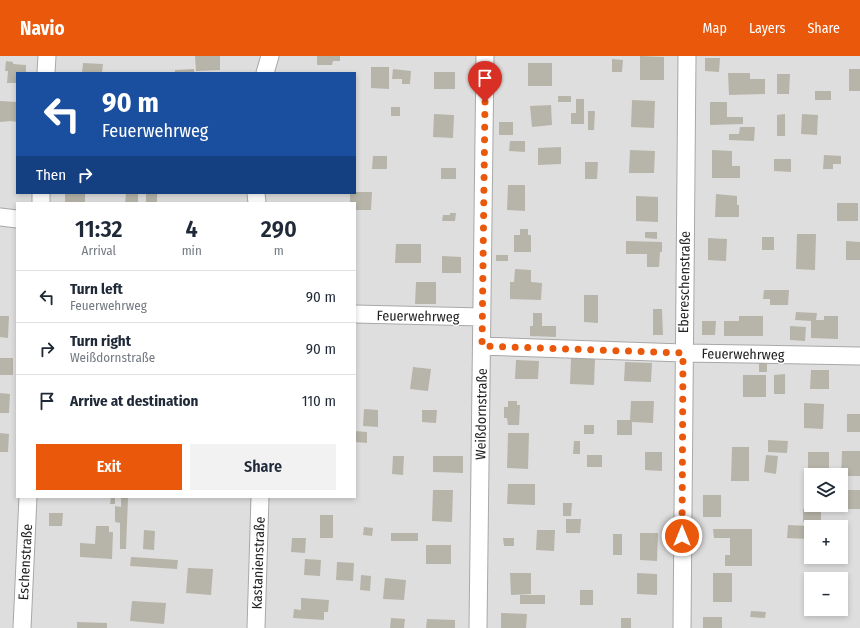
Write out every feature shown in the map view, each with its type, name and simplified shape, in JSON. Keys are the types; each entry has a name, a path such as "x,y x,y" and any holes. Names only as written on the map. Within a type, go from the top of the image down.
{"street":[{"path":"46,72 47,56"},
{"path":"265,72 270,56"},
{"name":"Weißdornstraße","path":"478,628 485,56"},
{"name":"Ebereschenstraße","path":"682,628 683,353 687,56"},
{"path":"0,217 16,219"},
{"name":"Feuerwehrweg","path":"356,314 482,318"},
{"name":"Feuerwehrweg","path":"482,346 683,353 860,356"},
{"name":"Eschenstraße","path":"22,628 28,498"},
{"name":"Kastanienstraße","path":"256,628 260,498"}],"shaded area":[{"path":"0,56 860,56 860,628 0,628"}],"building":[{"path":"195,56 220,56 220,70 196,71"},
{"path":"317,56 340,56 340,61 333,61 332,65 317,65"},
{"path":"640,56 664,57 664,80 640,80"},
{"path":"705,58 720,58 719,72 705,71"},
{"path":"612,59 623,60 622,72 612,72"},
{"path":"6,61 13,62 13,64 26,65 26,72 16,72 16,83 7,83 8,71 5,71"},
{"path":"83,63 103,64 102,72 82,72"},
{"path":"528,63 552,63 552,86 528,86"},
{"path":"371,67 389,67 389,89 371,88"},
{"path":"194,69 194,72 175,72 175,70"},
{"path":"393,69 411,71 410,84 402,84 402,79 392,79"},
{"path":"849,69 860,69 860,91 849,91"},
{"path":"434,72 455,72 455,89 434,89"},
{"path":"728,73 750,73 750,79 765,79 765,94 729,95"},
{"path":"777,74 790,74 789,94 777,94"},
{"path":"815,91 831,91 831,100 815,100"},
{"path":"558,96 571,96 571,102 558,102"},
{"path":"576,99 584,99 584,124 571,124 571,113 576,113"},
{"path":"632,100 655,101 654,128 631,127"},
{"path":"0,101 16,102 16,122 0,122"},
{"path":"710,102 727,102 727,117 743,117 743,124 710,125"},
{"path":"551,105 552,125 532,127 530,106"},
{"path":"391,107 400,107 400,116 391,116"},
{"path":"588,111 595,111 594,130 588,130"},
{"path":"434,114 454,115 453,138 433,137"},
{"path":"785,114 785,136 777,136 777,115"},
{"path":"802,114 818,115 817,135 801,134"},
{"path":"499,122 513,122 513,135 499,135"},
{"path":"740,127 755,127 754,141 729,140 729,134 739,134"},
{"path":"510,141 525,141 525,152 509,151"},
{"path":"561,147 561,164 538,165 538,148"},
{"path":"630,150 655,151 654,173 629,173"},
{"path":"712,150 732,151 732,166 740,166 740,178 712,178"},
{"path":"824,155 841,156 841,164 833,164 833,169 823,169"},
{"path":"373,156 387,156 387,169 372,169"},
{"path":"774,159 791,159 791,172 774,171"},
{"path":"585,162 598,162 597,179 585,179"},
{"path":"441,168 456,168 456,179 441,179"},
{"path":"508,185 525,185 525,211 507,210"},
{"path":"356,192 372,192 371,210 356,210 356,202 350,202 350,194 356,194"},
{"path":"65,194 85,194 85,202 65,202"},
{"path":"126,194 138,194 138,202 125,202"},
{"path":"146,194 157,194 157,202 146,202"},
{"path":"716,194 737,196 739,217 715,217"},
{"path":"636,196 658,197 658,222 636,221"},
{"path":"837,203 858,203 858,221 837,221"},
{"path":"450,213 456,213 455,221 442,221 443,215 450,215"},
{"path":"520,229 528,229 528,235 531,235 531,252 514,252 514,235 520,235"},
{"path":"645,232 657,232 657,239 645,238"},
{"path":"797,234 816,234 815,270 796,269"},
{"path":"762,237 774,237 774,250 762,250"},
{"path":"708,238 727,239 726,261 708,260"},
{"path":"626,241 662,242 659,267 647,267 647,254 626,254"},
{"path":"846,241 860,242 860,260 846,260"},
{"path":"396,244 421,244 421,263 395,263"},
{"path":"496,255 508,255 508,261 496,261"},
{"path":"442,256 461,257 461,273 442,273"},
{"path":"515,269 531,270 531,282 542,283 541,300 510,299 510,282 514,282"},
{"path":"416,282 436,282 436,304 415,304"},
{"path":"764,290 789,290 788,305 770,305 770,299 763,299"},
{"path":"584,295 598,295 598,323 584,322"},
{"path":"653,309 662,309 663,335 653,335"},
{"path":"796,312 817,313 816,320 824,320 824,316 838,316 838,339 811,338 811,321 795,320"},
{"path":"533,313 542,313 542,326 556,326 556,337 530,336 530,326 533,326"},
{"path":"0,316 9,316 8,338 0,337"},
{"path":"739,316 763,316 763,336 724,336 724,321 739,321"},
{"path":"702,321 716,321 715,335 702,335"},
{"path":"790,326 806,327 805,341 790,340"},
{"path":"0,358 13,358 13,375 0,375"},
{"path":"571,358 595,359 594,385 570,384"},
{"path":"516,360 539,361 538,379 515,379"},
{"path":"625,362 652,363 651,382 624,381"},
{"path":"759,363 767,363 767,372 759,372"},
{"path":"413,367 431,369 428,391 410,389"},
{"path":"811,370 829,370 829,389 810,389"},
{"path":"785,374 785,394 774,394 774,375"},
{"path":"743,375 766,375 766,397 743,397"},
{"path":"0,393 10,394 9,413 0,413"},
{"path":"508,401 517,401 517,405 520,405 519,425 508,425 507,418 504,418 504,407 508,407"},
{"path":"631,401 654,401 653,423 632,422 632,435 617,435 617,420 630,420"},
{"path":"804,403 824,404 823,429 804,428"},
{"path":"364,409 378,410 378,427 363,426"},
{"path":"422,410 437,410 436,423 422,422"},
{"path":"847,414 860,414 860,432 847,432"},
{"path":"584,425 594,425 594,434 584,434"},
{"path":"356,431 367,432 367,443 356,442"},
{"path":"0,433 9,434 8,452 0,452"},
{"path":"508,433 529,433 528,469 507,468"},
{"path":"768,440 788,441 787,453 768,452"},
{"path":"574,441 580,441 580,454 573,454"},
{"path":"732,447 749,447 749,481 731,481"},
{"path":"842,451 860,451 860,476 848,476 848,468 841,468"},
{"path":"645,452 662,452 662,471 645,470"},
{"path":"808,452 829,452 829,468 808,468"},
{"path":"587,455 602,455 602,467 587,467"},
{"path":"766,455 778,456 776,474 764,472"},
{"path":"393,456 404,456 403,475 392,474"},
{"path":"433,456 463,456 463,473 433,472"},
{"path":"508,484 535,484 535,505 507,504"},
{"path":"433,490 453,490 452,522 432,521"},
{"path":"848,490 860,490 860,509 848,509"},
{"path":"703,495 721,495 721,517 703,517"},
{"path":"111,498 115,498 115,504 110,504"},
{"path":"121,498 128,498 126,549 120,549 120,523 115,522 115,506 121,507"},
{"path":"563,503 572,503 571,516 563,516"},
{"path":"803,509 804,512 821,512 821,520 804,520 803,522"},
{"path":"49,513 63,513 62,526 49,526"},
{"path":"320,515 333,515 333,538 320,538"},
{"path":"566,519 581,519 580,533 566,533"},
{"path":"788,525 804,526 804,539 787,538"},
{"path":"96,526 109,526 109,532 113,532 112,559 80,557 80,543 95,544"},
{"path":"364,527 373,528 372,536 363,535"},
{"path":"713,529 752,529 752,566 725,566 725,555 730,555 730,538 714,538"},
{"path":"144,530 155,531 154,550 143,549"},
{"path":"537,530 555,530 554,551 536,550"},
{"path":"391,533 418,533 418,541 391,541"},
{"path":"640,533 658,533 657,561 640,560"},
{"path":"613,534 622,534 622,555 613,555"},
{"path":"292,538 306,538 305,553 291,552"},
{"path":"503,538 514,538 514,546 504,546"},
{"path":"426,545 451,545 451,564 426,564"},
{"path":"131,557 178,560 177,569 130,566"},
{"path":"305,559 321,560 320,576 304,575"},
{"path":"337,562 354,563 353,581 336,580"},
{"path":"188,568 213,569 211,595 186,593"},
{"path":"510,573 531,573 531,594 511,595"},
{"path":"637,573 657,574 657,595 637,594"},
{"path":"713,573 732,573 732,602 713,602"},
{"path":"361,575 371,576 370,591 360,590"},
{"path":"385,578 406,580 404,600 383,599"},
{"path":"580,590 593,590 593,605 580,605"},
{"path":"520,595 545,595 545,604 520,604"},
{"path":"301,598 329,600 328,612 324,612 324,620 293,618 294,609 301,610"},
{"path":"132,601 166,603 164,624 130,621"},
{"path":"751,611 766,612 765,618 750,617"},
{"path":"501,613 527,614 526,628 501,628"},
{"path":"703,617 722,617 722,628 703,628"},
{"path":"391,618 405,619 404,628 390,628"},
{"path":"621,618 631,618 631,628 621,628"},
{"path":"427,619 455,620 455,628 426,628"},
{"path":"77,622 107,623 107,628 77,628"}],"route":[{"path":"485,102 482,346 683,353 682,536"}]}
